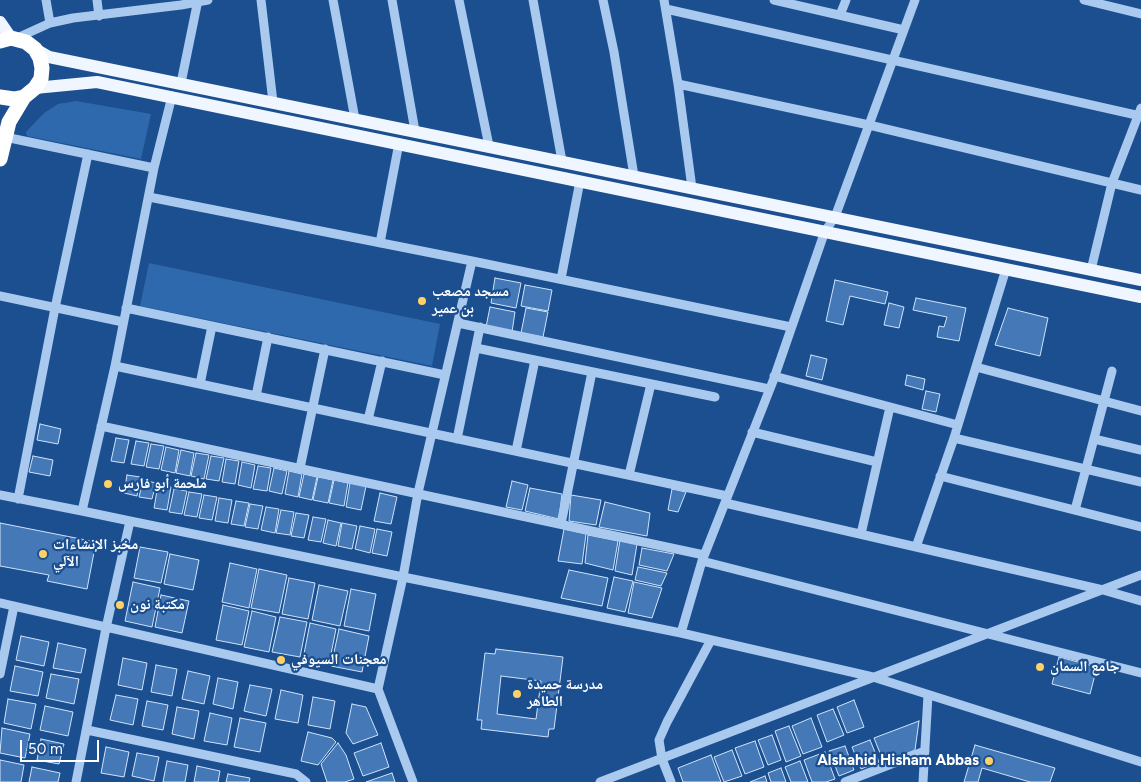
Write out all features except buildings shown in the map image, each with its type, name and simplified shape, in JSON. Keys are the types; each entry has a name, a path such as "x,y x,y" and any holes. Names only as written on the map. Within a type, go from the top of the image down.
{"highway":[{"path":"0,159 9,122 41,79 42,68 35,48 26,42 5,39"},
{"path":"0,97 14,99 30,93"}],"main road":[{"path":"0,22 5,39"},
{"path":"35,48 49,57 1141,280"},
{"path":"30,93 97,82 1141,297"}],"street":[{"path":"46,0 50,23"},
{"path":"97,0 99,16"},
{"path":"5,39 50,23 99,16 145,5 180,6 208,0"},
{"path":"261,0 273,102"},
{"path":"334,0 355,119"},
{"path":"392,0 415,131"},
{"path":"459,0 489,146"},
{"path":"533,0 562,161"},
{"path":"603,0 614,52 634,176"},
{"path":"774,0 904,30"},
{"path":"840,15 846,0"},
{"path":"681,633 703,558 774,376 825,232 835,218 915,0"},
{"path":"1084,0 1141,14"},
{"path":"181,83 198,1"},
{"path":"692,188 665,5 893,61 1140,113 1112,183 1091,270"},
{"path":"678,84 869,125 1141,190"},
{"path":"82,512 115,366 154,168 172,96"},
{"path":"5,137 154,168"},
{"path":"380,243 399,143"},
{"path":"18,499 55,308 88,154"},
{"path":"561,279 580,181"},
{"path":"149,197 791,327"},
{"path":"413,782 378,689 403,577 418,493 472,261"},
{"path":"916,547 954,438 1006,269"},
{"path":"0,296 123,322"},
{"path":"126,308 445,374"},
{"path":"458,322 769,389"},
{"path":"200,384 212,326"},
{"path":"458,439 480,327"},
{"path":"256,396 268,338"},
{"path":"476,348 715,397"},
{"path":"300,468 325,349"},
{"path":"516,451 534,360"},
{"path":"368,420 382,361"},
{"path":"115,366 630,475 861,534 1102,590 1141,601"},
{"path":"976,367 1141,411"},
{"path":"1075,510 1112,371"},
{"path":"561,524 592,372"},
{"path":"774,376 958,425"},
{"path":"630,475 651,384"},
{"path":"861,534 890,407"},
{"path":"101,426 561,524 703,558 1141,673"},
{"path":"752,432 877,462"},
{"path":"954,438 1141,482"},
{"path":"1094,439 1141,450"},
{"path":"940,476 1141,527"},
{"path":"0,495 681,633 873,677 1141,762"},
{"path":"76,782 106,628 130,521"},
{"path":"600,782 1141,575"},
{"path":"0,603 378,689"},
{"path":"0,674 14,606"},
{"path":"670,782 662,759 660,740 667,722 711,640"},
{"path":"923,782 928,695"},
{"path":"87,730 296,774 306,782"},
{"path":"844,782 925,751"}],"shaded area":[{"path":"76,101 151,114 141,159 27,136 26,132 44,113 58,104"},
{"path":"149,263 440,324 432,366 140,306"}],"place":[{"name":"مسجد مصعب بن عمير","path":"422,301"},
{"name":"ملحمة أبو فارس","path":"108,484"},
{"name":"مخبز الإنشاءات الآلي","path":"43,554"},
{"name":"مكتبة نون","path":"120,605"},
{"name":"معجنات السيوفي","path":"281,660"},
{"name":"جامع السمان","path":"1040,667"},
{"name":"مدرسة حميدة الطاهر","path":"517,694"},
{"name":"Alshahid Hisham Abbas","path":"989,761"}]}
